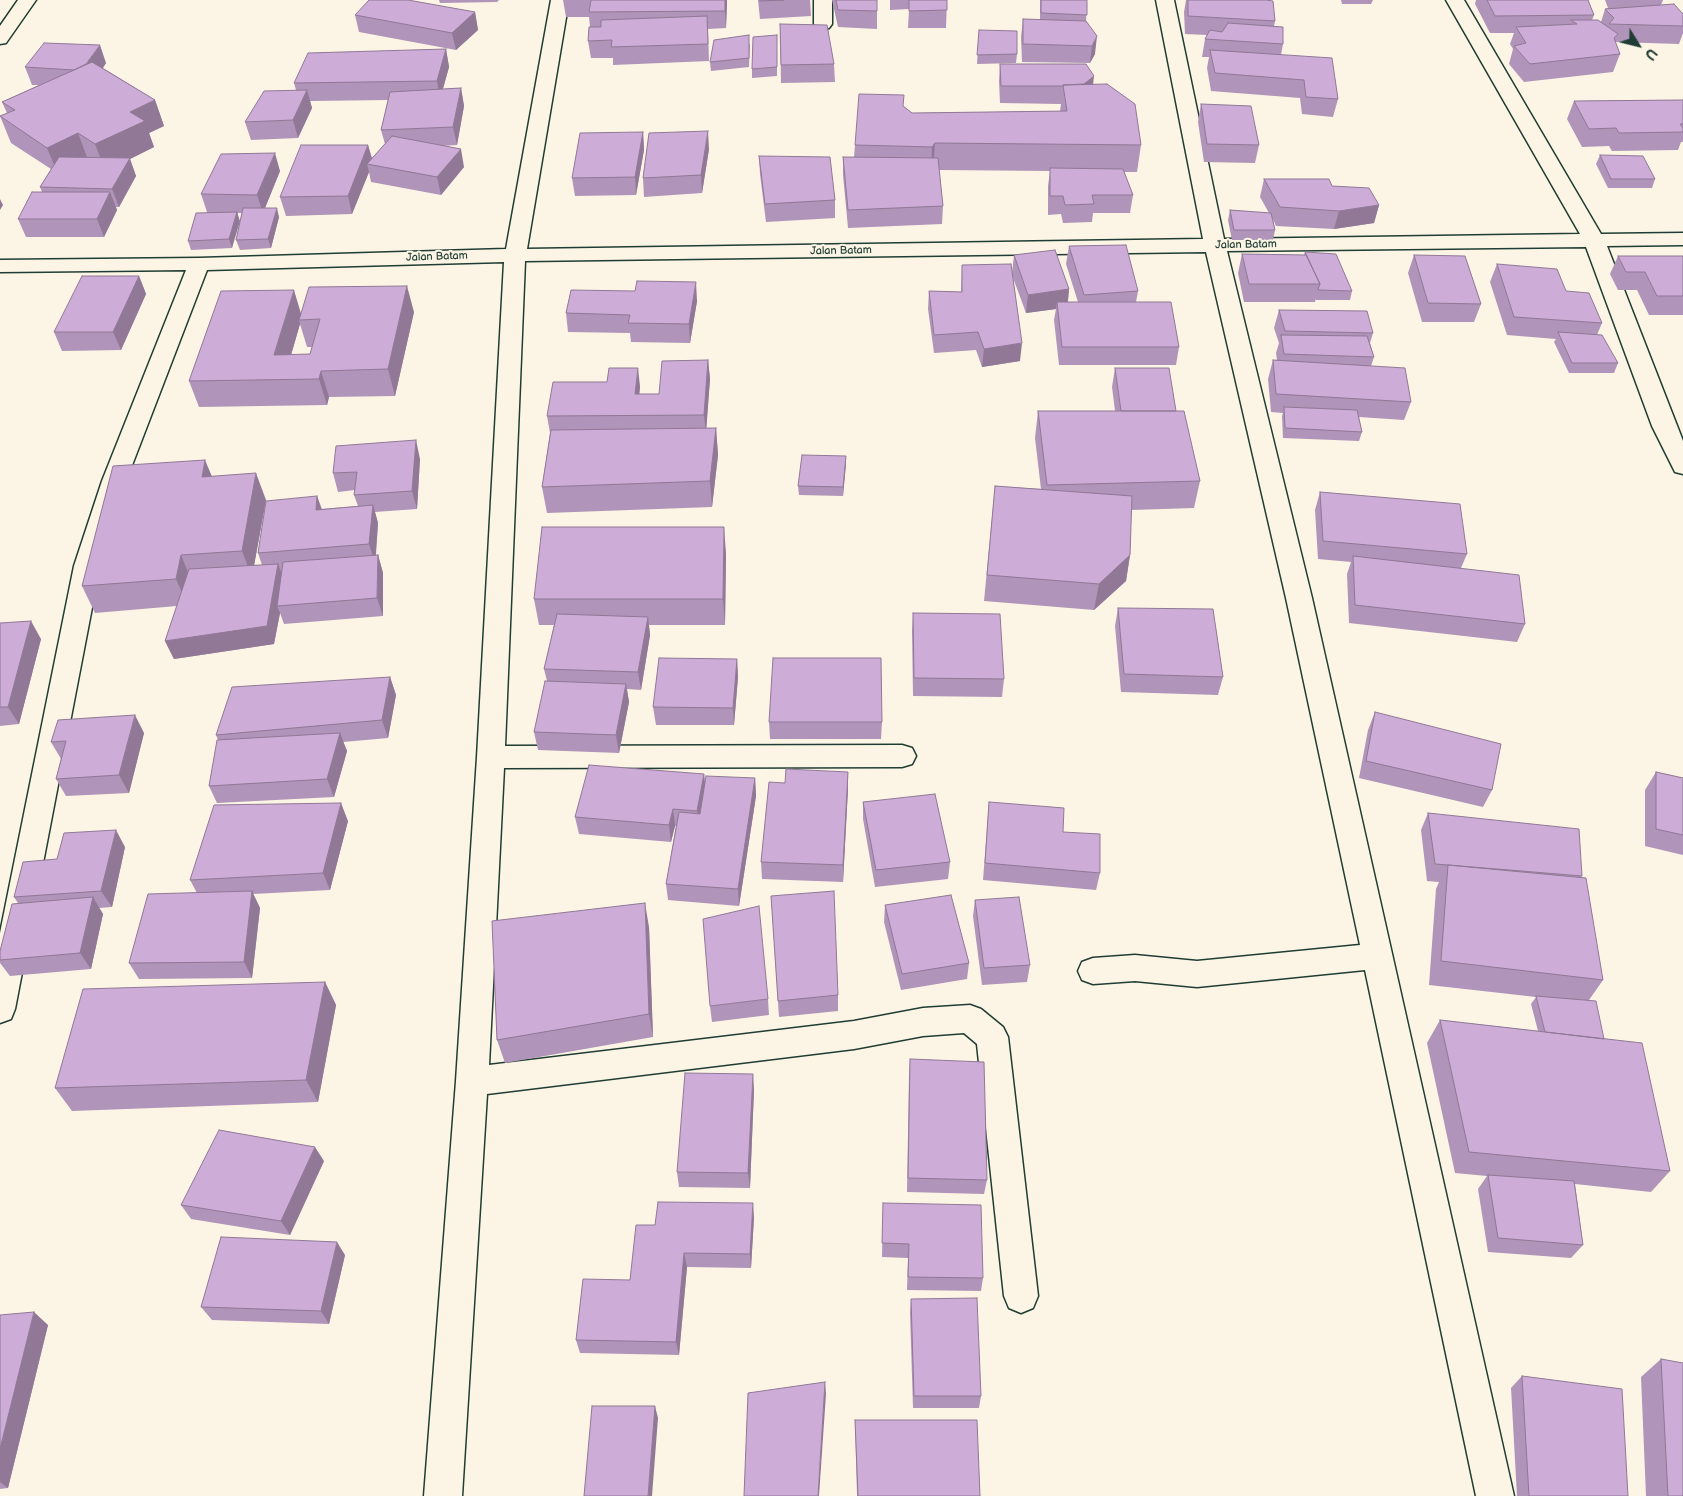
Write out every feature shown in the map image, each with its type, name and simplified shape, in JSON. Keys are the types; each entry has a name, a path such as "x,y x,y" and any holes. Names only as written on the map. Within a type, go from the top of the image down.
{"street":[{"path":"0,38 27,0"},
{"path":"443,1496 472,1081 491,757 515,255 531,173 560,0"},
{"path":"823,0 823,24"},
{"path":"1165,0 1215,245 1299,598 1495,1496"},
{"path":"1454,0 1594,240 1674,425 1683,466"},
{"name":"Jalan Batam","path":"0,266 198,264 515,255 1683,239"},
{"path":"0,1009 87,566 114,480 198,264"},
{"path":"491,757 902,756"},
{"path":"1093,971 1135,968 1197,974 1377,956"},
{"path":"472,1081 854,1035 923,1022 970,1019 992,1037 1021,1296"}],"building":[{"path":"369,0 408,0 475,12 452,33 355,15"},
{"path":"591,0 725,0 725,11 589,12"},
{"path":"836,0 877,0 877,11 838,10"},
{"path":"909,0 947,0 947,10 909,11"},
{"path":"1041,0 1087,0 1087,15 1041,13"},
{"path":"1188,0 1273,1 1275,21 1188,16"},
{"path":"1487,0 1588,0 1594,15 1495,16"},
{"path":"1674,4 1683,14 1683,26 1609,24 1614,18 1605,9"},
{"path":"707,16 708,44 611,47 612,40 588,41 589,27 601,27 601,20"},
{"path":"1023,19 1086,21 1097,36 1092,46 1023,44"},
{"path":"1571,20 1598,20 1618,34 1614,38 1620,54 1530,64 1514,46 1526,43 1516,27 1577,24"},
{"path":"1228,23 1283,27 1283,44 1205,39 1210,30 1222,32"},
{"path":"780,24 827,25 834,64 781,65"},
{"path":"979,30 1017,31 1017,54 977,55"},
{"path":"749,35 749,58 710,62 714,40"},
{"path":"777,35 777,67 752,69 753,37"},
{"path":"44,43 100,45 86,64 74,70 25,67"},
{"path":"446,49 437,81 294,83 308,53"},
{"path":"1210,50 1332,58 1338,99 1306,97 1304,80 1215,73"},
{"path":"92,62 155,100 130,112 145,121 95,144 78,133 47,148 0,116 15,110 2,102"},
{"path":"1000,64 1086,64 1094,76 1084,84 1001,86"},
{"path":"1107,84 1135,104 1141,145 935,143 932,147 855,145 859,94 904,95 903,106 912,113 1067,111 1063,85"},
{"path":"461,88 453,127 381,130 390,92"},
{"path":"307,90 293,120 245,122 264,91"},
{"path":"1683,100 1683,124 1680,124 1683,132 1619,133 1616,128 1589,129 1574,101"},
{"path":"1201,104 1251,106 1259,145 1207,144"},
{"path":"708,131 701,175 643,178 649,133"},
{"path":"643,132 635,177 572,178 580,133"},
{"path":"392,136 461,149 437,177 367,164"},
{"path":"301,145 368,145 348,196 280,197"},
{"path":"275,153 257,195 201,194 221,154"},
{"path":"1600,155 1643,156 1655,179 1611,179"},
{"path":"759,156 830,157 835,200 765,204"},
{"path":"59,157 130,158 112,189 40,187"},
{"path":"843,157 938,158 943,206 848,210"},
{"path":"1050,168 1123,169 1133,195 1092,195 1094,204 1065,205 1063,196 1050,196"},
{"path":"1264,179 1329,179 1332,186 1369,188 1379,205 1339,211 1280,207"},
{"path":"32,192 110,192 97,219 18,219"},
{"path":"243,208 277,208 268,239 236,240"},
{"path":"1230,210 1271,213 1275,230 1234,230"},
{"path":"237,212 229,239 188,241 196,213"},
{"path":"1126,245 1138,291 1084,295 1069,246"},
{"path":"1055,250 1069,289 1028,295 1014,255"},
{"path":"1305,252 1336,254 1352,291 1319,290 1320,284"},
{"path":"1242,254 1306,255 1320,284 1249,284"},
{"path":"1414,255 1465,256 1481,304 1428,303"},
{"path":"1618,256 1683,256 1683,296 1657,296 1645,272 1626,272"},
{"path":"1011,264 1022,343 984,349 978,332 934,335 929,291 962,292 962,265"},
{"path":"1497,264 1557,269 1566,291 1589,293 1602,323 1514,317"},
{"path":"82,276 139,276 113,332 54,332"},
{"path":"637,281 696,282 689,324 628,323 630,315 566,313 571,290 635,291"},
{"path":"407,286 388,369 321,371 319,379 189,381 221,291 294,290 274,355 310,354 320,319 299,320 309,287"},
{"path":"1057,302 1171,302 1179,347 1062,347"},
{"path":"1279,310 1367,311 1373,333 1285,331"},
{"path":"1558,332 1602,335 1618,363 1572,363"},
{"path":"1281,335 1367,336 1374,357 1284,354"},
{"path":"708,360 704,415 547,416 553,382 607,382 609,368 638,368 635,394 659,394 662,361"},
{"path":"1273,360 1405,368 1411,402 1276,394"},
{"path":"1115,368 1169,368 1176,411 1121,411"},
{"path":"1284,407 1357,410 1362,432 1285,428"},
{"path":"1038,411 1184,411 1200,481 1047,485"},
{"path":"716,428 710,481 542,487 551,430"},
{"path":"416,440 412,491 354,495 357,472 333,473 336,446"},
{"path":"802,455 846,456 843,487 798,486"},
{"path":"205,460 202,477 256,473 242,551 181,555 176,579 82,586 113,466"},
{"path":"995,486 1132,496 1130,555 1099,584 987,575"},
{"path":"1320,492 1460,504 1467,554 1323,541"},
{"path":"317,496 316,510 373,505 369,544 258,553 266,501"},
{"path":"542,527 724,527 723,599 534,599"},
{"path":"378,555 377,598 277,606 283,562"},
{"path":"1353,556 1519,575 1525,624 1355,605"},
{"path":"278,564 267,626 165,641 189,569"},
{"path":"1118,608 1213,609 1223,677 1124,674"},
{"path":"913,613 1000,614 1004,679 914,678"},
{"path":"557,614 648,617 638,672 544,669"},
{"path":"31,621 8,707 0,707 0,623"},
{"path":"659,658 737,659 733,708 653,707"},
{"path":"773,658 881,658 882,722 769,722"},
{"path":"390,677 382,720 216,735 232,687"},
{"path":"545,681 626,684 616,735 534,732"},
{"path":"1375,712 1501,744 1492,790 1366,761"},
{"path":"135,715 119,775 56,779 66,741 51,742 58,720"},
{"path":"340,733 327,779 209,786 217,740"},
{"path":"589,765 704,774 697,811 673,809 669,825 575,817"},
{"path":"786,769 848,772 843,865 761,862 769,782 785,783"},
{"path":"1656,772 1683,778 1683,835 1656,829"},
{"path":"706,776 755,778 738,889 666,884 679,812 700,814"},
{"path":"935,794 950,862 876,870 863,802"},
{"path":"989,802 1064,808 1063,832 1100,834 1100,873 985,863"},
{"path":"341,803 323,873 190,880 214,805"},
{"path":"1428,813 1579,829 1582,876 1435,864"},
{"path":"116,830 101,891 14,897 23,862 57,859 64,833"},
{"path":"1448,865 1586,878 1603,980 1441,961"},
{"path":"252,891 244,962 129,963 148,894"},
{"path":"834,891 838,995 778,1001 771,896"},
{"path":"951,895 969,963 902,974 885,905"},
{"path":"93,897 80,953 0,960 0,951 12,904"},
{"path":"1019,897 1030,965 984,968 975,900"},
{"path":"645,903 649,1014 497,1040 492,921"},
{"path":"759,906 768,999 710,1006 703,919"},
{"path":"325,982 306,1080 55,1088 83,989"},
{"path":"1536,996 1596,1001 1604,1039 1545,1032"},
{"path":"1440,1020 1642,1043 1670,1171 1469,1152"},
{"path":"910,1059 984,1062 987,1180 908,1178"},
{"path":"685,1073 753,1074 748,1173 677,1172"},
{"path":"219,1130 315,1147 281,1221 181,1205"},
{"path":"1488,1175 1574,1181 1583,1245 1498,1238"},
{"path":"658,1202 753,1203 750,1254 684,1253 676,1342 576,1340 583,1279 630,1280 636,1225 655,1225"},
{"path":"883,1203 981,1205 983,1278 908,1277 909,1244 882,1243"},
{"path":"221,1237 337,1242 321,1311 201,1307"},
{"path":"977,1298 981,1396 914,1396 911,1299"},
{"path":"34,1312 0,1449 0,1315"},
{"path":"1661,1359 1683,1363 1683,1496 1668,1496"},
{"path":"1522,1376 1622,1389 1628,1496 1529,1496"},
{"path":"825,1382 818,1496 744,1496 748,1393"},
{"path":"592,1406 655,1406 648,1496 584,1496"},
{"path":"855,1420 977,1420 980,1496 858,1496"}]}
